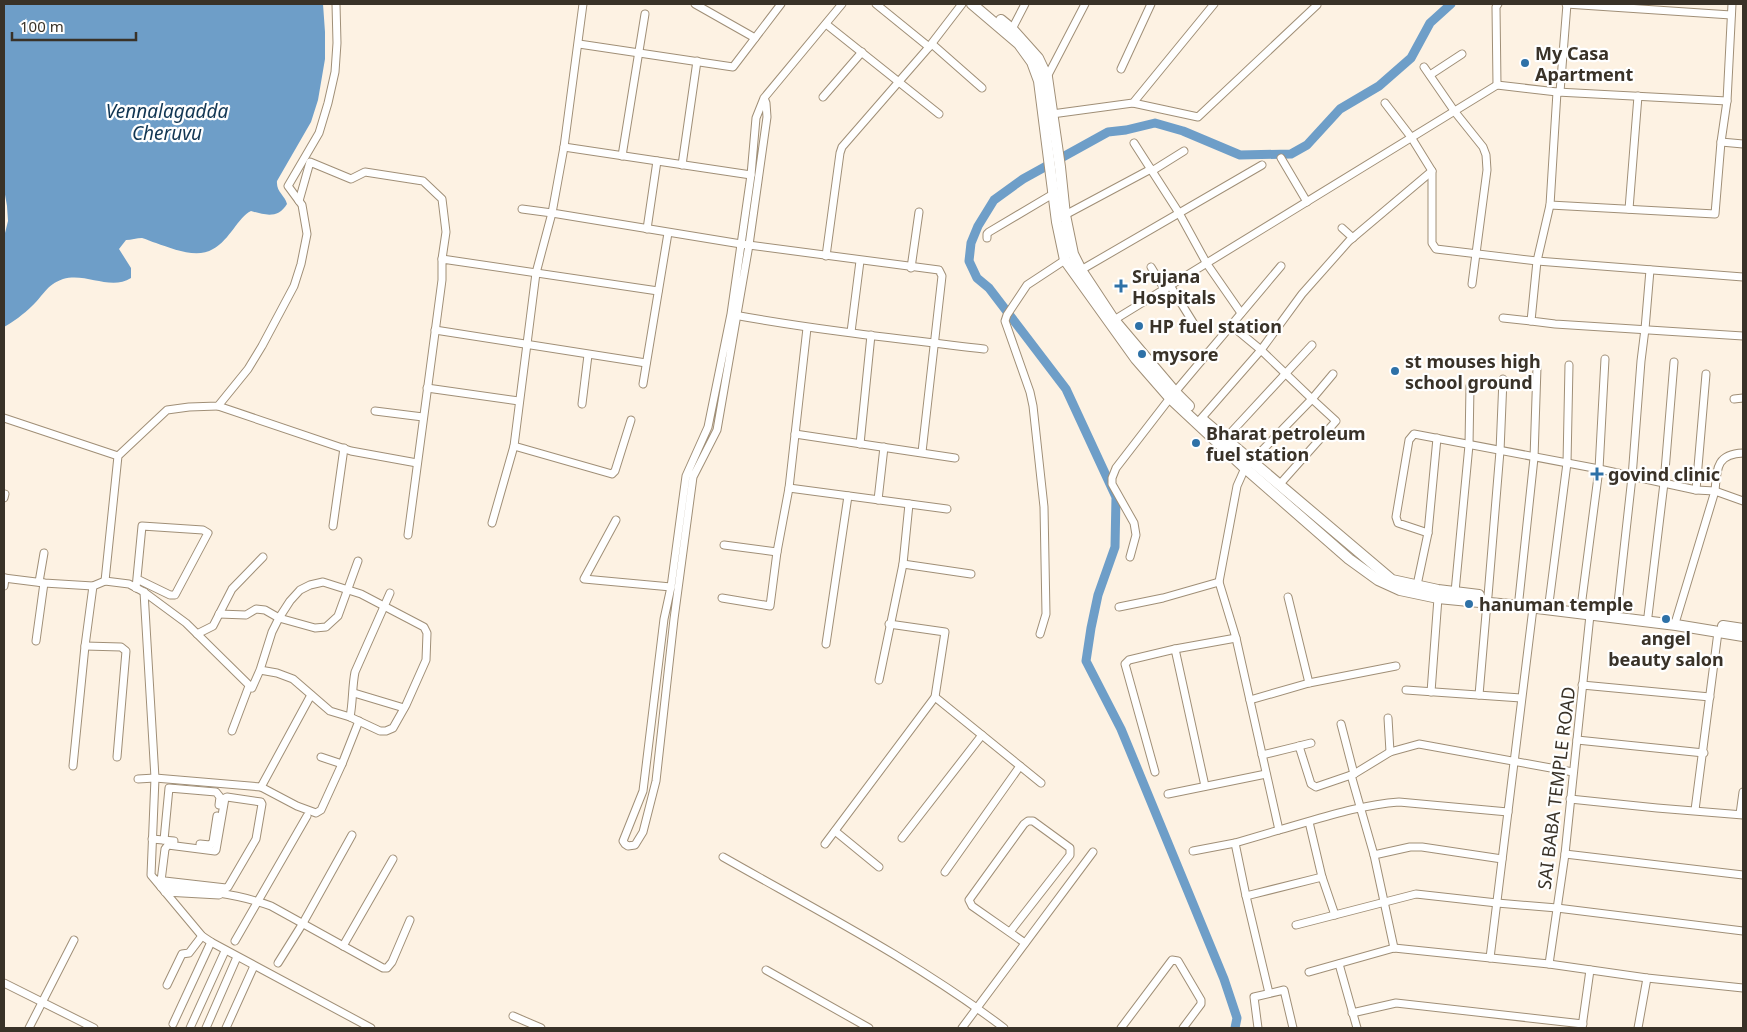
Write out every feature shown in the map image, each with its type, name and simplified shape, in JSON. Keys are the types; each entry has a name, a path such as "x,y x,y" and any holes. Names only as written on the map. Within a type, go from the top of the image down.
{"main road":[{"path":"972,4 1019,44 1032,62 1039,81 1050,135 1060,166 1056,189 1065,260 1136,359 1199,421 1350,559 1378,580 1400,590 1438,598 1519,599 1580,607 1594,614 1616,612 1743,628"},
{"path":"981,4 1012,29 1038,58 1047,77 1052,114 1050,171 1064,215 1073,254 1081,270 1114,320 1172,395"},
{"path":"1199,421 1226,439 1248,464 1280,484 1392,580 1533,608 1594,614 1743,636"}],"street":[{"path":"218,406 248,369 294,286 301,264 307,234 302,204 288,186 320,133 328,103 335,72 337,43 336,4"},
{"path":"492,523 514,446 536,274 552,213 564,147 583,4"},
{"path":"695,4 755,38"},
{"path":"579,44 733,67 781,4"},
{"path":"745,245 756,118 764,98 842,4"},
{"path":"876,4 931,45 982,88"},
{"path":"826,256 842,148 931,45 962,4"},
{"path":"1012,29 1025,4"},
{"path":"1047,77 1085,4"},
{"path":"1121,69 1151,4"},
{"path":"1133,102 1214,4"},
{"path":"1052,114 1133,102 1198,118 1316,4"},
{"path":"1497,85 1496,7 1498,4"},
{"path":"1531,321 1537,261 1550,205 1566,4 1731,15"},
{"path":"1550,205 1715,214 1726,101 1732,4"},
{"path":"622,156 645,14"},
{"path":"826,24 939,114"},
{"path":"823,97 862,52"},
{"path":"1430,74 1462,54"},
{"path":"682,165 697,61"},
{"path":"1424,66 1455,112 1483,147 1487,163 1472,284"},
{"path":"1114,320 1497,85 1558,92 1726,101"},
{"path":"1629,209 1638,96"},
{"path":"735,315 707,429 686,476 671,587 664,619 643,791 623,841 628,846 635,845 642,832 656,781 674,619 693,477 715,434 735,315 745,245 767,117 764,98"},
{"path":"1385,103 1412,137 1432,171 1432,243 1433,247 1438,251 1537,261 1743,277"},
{"path":"1721,142 1743,144"},
{"path":"1134,143 1179,213 1207,264 1241,313"},
{"path":"564,147 751,175"},
{"path":"1064,215 1152,170 1184,151"},
{"path":"1282,158 1307,202"},
{"path":"647,229 657,161"},
{"path":"299,201 310,162 351,178 364,172 423,181 442,199 446,232 442,259 442,280 408,535"},
{"path":"1081,270 1262,166"},
{"path":"1199,421 1260,350 1302,294 1353,238 1432,171"},
{"path":"987,238 989,232 1056,189"},
{"path":"522,209 745,245 911,268 939,270 942,273 922,452"},
{"path":"911,268 919,212"},
{"path":"1342,228 1353,238"},
{"path":"643,384 668,233"},
{"path":"442,259 658,291"},
{"path":"1040,634 1046,614 1044,507 1033,406 1030,392 1005,322 1007,315 1027,285 1065,260"},
{"path":"851,332 860,261"},
{"path":"1130,557 1136,535 1134,523 1112,484 1116,468 1172,395 1281,266"},
{"path":"1151,267 1194,324"},
{"path":"1616,612 1632,476 1650,270"},
{"path":"735,315 807,328 984,350"},
{"path":"1503,318 1554,324 1743,336"},
{"path":"1232,326 1336,421 1280,484"},
{"path":"722,598 770,606 777,552 789,488 807,328"},
{"path":"435,330 646,363"},
{"path":"860,444 871,335"},
{"path":"1226,439 1312,344"},
{"path":"582,404 588,355"},
{"path":"1580,607 1599,469 1605,359"},
{"path":"1648,616 1664,483 1674,362"},
{"path":"1550,603 1567,463 1569,365"},
{"path":"1519,599 1534,458 1537,367"},
{"path":"1280,830 1236,638 1219,582 1237,486 1248,464 1312,399 1333,374"},
{"path":"1696,490 1706,374"},
{"path":"1479,695 1500,451 1503,379"},
{"path":"1455,592 1469,446 1470,386"},
{"path":"427,388 519,401"},
{"path":"1734,399 1743,398"},
{"path":"105,581 118,456 167,410 218,406 344,448 417,463"},
{"path":"375,411 423,417"},
{"path":"4,418 118,456"},
{"path":"514,446 612,474 615,471 631,420"},
{"path":"707,429 715,434"},
{"path":"795,434 955,458"},
{"path":"1428,533 1398,523 1396,517 1409,440 1411,436 1416,434 1469,446 1599,469 1696,490 1714,491 1743,501"},
{"path":"1417,585 1428,533 1437,438"},
{"path":"878,500 884,447"},
{"path":"333,526 344,448"},
{"path":"1676,620 1714,491 1720,463 1728,456 1743,453"},
{"path":"789,488 947,509"},
{"path":"826,644 848,496"},
{"path":"878,680 903,564 909,504"},
{"path":"616,520 584,579 671,587"},
{"path":"136,588 142,526 203,530 208,533 175,595 170,595 137,579"},
{"path":"724,545 777,552"},
{"path":"36,641 44,553"},
{"path":"197,634 213,626 232,589 263,557"},
{"path":"219,614 246,615 256,609 264,610 279,618 315,628 326,626 338,616 358,561"},
{"path":"903,564 971,574"},
{"path":"4,586 4,578 41,583 93,586 105,581 129,584 144,592 186,623 252,688 279,618 300,590 310,585 323,582 361,594 424,627 427,633 426,660 404,708 392,728 386,731 380,731 350,717 330,711 311,696 302,684 294,679 282,674 260,670"},
{"path":"1119,607 1163,598 1219,582"},
{"path":"73,766 93,586"},
{"path":"144,592 155,778 152,839 159,882 202,936 210,942 371,1028"},
{"path":"350,717 355,672 390,593"},
{"path":"1288,597 1309,683"},
{"path":"1431,692 1438,598"},
{"path":"1490,958 1533,608"},
{"name":"SAI BABA TEMPLE ROAD","path":"1549,964 1565,854 1582,686 1594,614"},
{"path":"825,844 935,697 945,632 890,624"},
{"path":"1695,810 1704,753 1718,632"},
{"path":"1155,772 1125,664 1128,660 1236,638"},
{"path":"85,646 120,647 126,651 117,757"},
{"path":"1176,649 1205,786"},
{"path":"1250,700 1309,683 1396,666"},
{"path":"232,732 249,686"},
{"path":"1582,686 1710,696"},
{"path":"1406,690 1521,698"},
{"path":"354,693 404,708"},
{"path":"261,787 311,696"},
{"path":"935,697 1042,783"},
{"path":"1388,718 1390,752"},
{"path":"171,783 261,787 297,806 316,813 321,810 359,721"},
{"path":"1341,724 1360,807 1374,855 1394,948"},
{"path":"902,838 982,735"},
{"path":"1577,740 1704,753"},
{"path":"1262,755 1311,743"},
{"path":"1299,746 1313,787 1320,787 1353,774 1390,752 1419,744 1573,772"},
{"path":"321,757 342,764"},
{"path":"945,872 1020,766"},
{"path":"1168,794 1266,774"},
{"path":"138,779 155,778 216,792 220,797 212,844 152,839"},
{"path":"164,840 168,789 171,783"},
{"path":"1570,799 1742,814 1743,792"},
{"path":"227,797 261,802 256,839 228,887 159,882 165,849 168,845 216,850 224,800 227,797"},
{"path":"1193,851 1235,842 1360,807 1399,802 1508,812"},
{"path":"235,941 308,816"},
{"path":"1010,932 1070,854 1070,848 1033,821 1028,821 1024,824 970,900 972,906 1025,943"},
{"path":"1309,822 1322,877 1335,915"},
{"path":"835,831 879,867"},
{"path":"278,963 303,923 352,835"},
{"path":"1235,842 1269,993"},
{"path":"1374,855 1410,847 1422,847 1502,860"},
{"path":"962,1028 1093,852"},
{"path":"1565,854 1743,875"},
{"path":"723,857 880,946 977,1008 1004,1028"},
{"path":"344,946 393,859"},
{"path":"1246,896 1322,877"},
{"path":"159,882 259,901 303,923 380,967 387,968 392,962 410,920"},
{"path":"1296,925 1416,894 1557,908 1743,931"},
{"path":"167,985 182,954 189,953 202,936"},
{"path":"29,1028 74,940"},
{"path":"173,1024 210,942"},
{"path":"1309,972 1394,948 1549,964 1647,978 1743,988"},
{"path":"190,1028 225,951"},
{"path":"206,1028 237,957"},
{"path":"1121,1028 1172,960 1178,961 1201,1004 1184,1028"},
{"path":"1339,964 1357,1028"},
{"path":"226,1028 254,966"},
{"path":"766,970 869,1028"},
{"path":"1352,1013 1396,1003 1582,1026 1590,970"},
{"path":"1638,1028 1647,978"},
{"path":"4,983 94,1028"},
{"path":"1258,1028 1254,997 1284,990 1293,1028"},
{"path":"513,1016 541,1028"}],"water":[{"name":"Vennalagadda Cheruvu","path":"4,4 323,4 325,59 318,100 311,122 277,181 279,191 287,204 280,212 271,215 251,211 246,214 219,245 207,252 185,252 142,238 126,240 119,249 131,268 131,278 115,283 72,277 57,281 29,309 4,327 4,237 8,221 4,189"}],"waterway":[{"path":"1235,1028 1237,1018 1224,979 1121,729 1086,661 1098,595 1115,547 1116,497 1066,389 989,288 977,278 969,261 971,243 978,226 994,200 1023,179 1108,132 1155,123 1183,131 1240,155 1291,154 1307,145 1340,109 1379,86 1411,58 1430,23 1451,4"}],"place":[{"name":"My Casa Apartment","path":"1525,63"},
{"name":"Srujana Hospitals","path":"1121,286"},
{"name":"HP fuel station","path":"1139,326"},
{"name":"mysore","path":"1142,354"},
{"name":"st mouses high school ground","path":"1395,371"},
{"name":"Bharat petroleum fuel station","path":"1196,443"},
{"name":"govind clinic","path":"1597,474"},
{"name":"hanuman temple","path":"1469,604"},
{"name":"angel beauty salon","path":"1666,619"}]}
